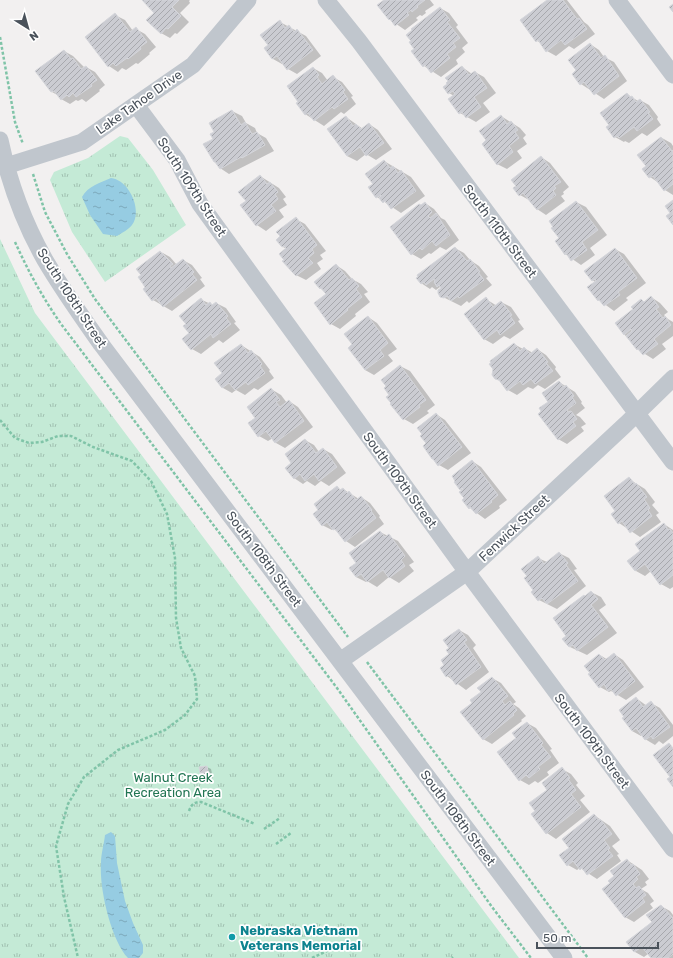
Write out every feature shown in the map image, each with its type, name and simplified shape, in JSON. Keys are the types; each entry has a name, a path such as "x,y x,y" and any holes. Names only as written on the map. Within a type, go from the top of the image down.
{"street":[{"name":"Lake Tahoe Drive","path":"6,166 82,142 136,105 193,65 248,0"},
{"name":"South 110th Street","path":"326,0 359,41 673,462"},
{"path":"617,0 673,75"},
{"name":"South 109th Street","path":"136,105 177,160 200,204 467,572 673,849"},
{"name":"South 108th Street","path":"0,140 6,166 22,212 45,259 74,305 101,344 564,958"},
{"name":"Fenwick Street","path":"340,661 467,572 637,414 673,378"}],"path":[{"path":"0,37 15,122 46,212 67,254 95,299 588,958"},
{"path":"14,239 27,269 62,324 337,688 492,907 531,958"},
{"path":"0,420 15,438 29,444 42,442 58,436 70,436 132,461 151,482 167,514 175,558 176,618 181,648 195,676 197,699 185,715 165,730 118,750 84,777 68,804 56,846 64,897 78,958"},
{"path":"189,811 193,804 201,802 255,824"},
{"path":"264,829 280,818"},
{"path":"276,844 291,833"},
{"path":"312,958 344,943"}],"green space":[{"path":"120,136 128,138 153,170 186,225 105,282 72,232 50,180 54,172 88,158"},
{"name":"Walnut Creek Recreation Area","path":"0,239 35,313 519,958 0,958"}],"water":[{"path":"111,178 118,180 128,190 135,204 136,212 132,225 117,236 103,234 90,215 82,197 91,187"},
{"path":"111,832 115,836 117,863 125,901 143,945 143,953 139,958 128,958 122,950 111,927 107,913 102,886 101,860 105,835"}],"building":[{"path":"142,0 179,0 172,7 181,16 161,34 146,20 154,13"},
{"path":"384,0 425,0 412,12 411,10 407,13 409,15 395,26 377,5"},
{"path":"547,0 563,0 577,19 579,18 587,29 565,45 561,40 546,52 538,40 536,42 520,20"},
{"path":"673,4 673,12 669,7"},
{"path":"440,7 450,20 447,22 460,38 453,43 456,47 447,54 450,58 431,73 425,65 423,67 411,51 414,49 409,42 411,41 406,35 412,30 411,29"},
{"path":"115,13 130,32 136,27 147,42 140,47 141,49 128,59 127,58 116,66 113,63 108,67 85,37"},
{"path":"280,20 285,28 289,25 294,32 297,29 313,50 287,70 277,56 272,59 264,48 268,45 260,35"},
{"path":"590,43 601,58 605,55 619,76 594,95 584,82 580,85 572,74 576,70 568,60"},
{"path":"64,50 71,59 73,58 81,69 86,66 97,80 91,84 92,86 76,97 73,93 69,97 67,95 61,100 54,91 51,92 35,71"},
{"path":"462,66 469,75 475,71 487,88 474,97 481,107 466,118 462,112 459,114 448,99 455,94 453,91 448,94 443,87 448,81 445,78"},
{"path":"313,67 319,75 317,77 322,84 333,75 345,90 343,92 348,99 334,109 332,107 314,121 308,113 305,115 296,103 298,102 287,86"},
{"path":"627,93 630,97 632,96 636,102 640,99 650,112 648,113 653,119 637,131 634,127 619,138 617,136 614,138 606,127 609,125 600,113"},
{"path":"232,110 241,125 245,122 252,134 257,132 265,145 220,169 203,144 213,139 210,134 214,132 209,123"},
{"path":"501,115 507,124 511,121 518,130 515,132 519,138 509,146 513,152 497,165 482,144 486,140 479,131"},
{"path":"346,116 353,126 356,124 361,129 369,123 384,143 366,156 360,147 347,156 327,129"},
{"path":"661,137 672,151 673,150 673,184 664,191 653,176 649,178 642,169 646,166 637,155"},
{"path":"541,156 561,182 554,186 556,188 553,191 556,195 537,210 523,193 519,196 513,188 516,186 511,180"},
{"path":"384,160 390,168 393,166 398,173 401,170 416,191 391,209 385,201 383,203 379,198 381,195 376,198 368,187 373,184 365,174"},
{"path":"260,175 267,184 270,182 278,192 275,194 278,199 271,205 276,211 256,226 240,205 246,201 238,192"},
{"path":"673,200 673,225 666,216 670,213 665,206"},
{"path":"576,201 598,230 582,242 587,250 571,261 555,241 559,238 551,228 553,227 549,221"},
{"path":"425,202 432,212 428,216 430,218 436,213 450,235 436,246 432,241 422,250 420,248 411,255 390,227 419,204 421,205"},
{"path":"296,217 317,245 312,249 314,253 308,258 313,263 296,276 282,261 284,260 279,254 286,248 284,246 282,247 276,240 280,236 276,232"},
{"path":"455,247 467,261 470,259 484,280 459,298 458,296 451,301 447,296 444,298 440,297 438,290 441,288 439,285 437,287 434,279 426,285 424,282 421,284 416,278 418,277 417,275"},
{"path":"615,248 637,278 618,292 620,295 604,306 587,287 596,281 595,279 592,281 584,271"},
{"path":"160,251 173,264 170,266 171,268 183,259 194,272 192,274 197,280 163,307 156,298 152,301 143,289 145,287 138,277 141,275 136,269"},
{"path":"336,264 349,280 352,278 359,286 356,289 362,297 330,325 314,303 326,294 314,282"},
{"path":"651,296 659,307 656,309 663,318 665,316 671,325 654,339 658,344 643,355 626,336 632,331 631,329 624,335 615,323 633,309 631,307 641,299 644,302"},
{"path":"486,297 493,307 501,301 512,315 510,316 515,323 500,335 497,330 484,340 464,314"},
{"path":"201,298 206,305 210,302 212,305 216,302 228,316 226,318 231,324 213,338 211,334 191,350 182,339 189,333 183,326 186,324 179,316"},
{"path":"368,316 388,343 380,350 384,356 365,370 348,348 352,344 344,334"},
{"path":"514,343 520,351 524,347 530,354 537,348 553,371 535,384 531,379 523,385 520,381 507,391 499,380 495,379 492,375 493,369 489,364 491,363 490,361"},
{"path":"241,344 248,353 251,350 262,364 260,366 265,373 248,385 246,382 235,390 229,383 222,388 215,379 222,373 214,363"},
{"path":"400,365 426,400 419,405 420,407 403,420 386,397 389,395 384,388 386,386 381,380"},
{"path":"559,381 564,387 566,385 574,396 572,397 576,403 567,410 568,412 571,411 577,419 573,422 576,426 558,440 538,414 541,411 539,408 548,402 542,393"},
{"path":"271,388 280,400 276,402 280,407 289,400 304,421 275,443 266,431 258,437 248,423 255,418 247,407"},
{"path":"436,413 462,447 438,466 423,446 426,443 420,436 422,434 417,428"},
{"path":"305,439 316,453 323,448 337,467 319,481 314,474 305,481 300,474 294,479 285,468 291,463 285,454"},
{"path":"472,460 498,495 491,501 492,502 476,514 470,507 469,509 462,500 464,498 459,492 463,489 462,488 460,490 454,482 455,481 452,476"},
{"path":"629,477 647,497 644,499 650,508 648,510 652,516 630,533 622,521 618,524 611,514 615,511 604,496"},
{"path":"337,486 340,490 343,488 347,493 349,491 356,500 361,496 372,510 371,511 376,518 345,542 335,529 333,530 327,522 322,526 313,514 318,510 314,504"},
{"path":"664,523 668,530 670,529 673,533 673,575 660,585 645,564 635,571 627,561 640,551 635,544"},
{"path":"380,531 385,537 389,534 405,556 401,560 405,566 389,578 383,570 367,582 361,574 356,577 349,568 356,563 349,553"},
{"path":"559,552 568,563 566,565 578,581 547,604 542,598 538,601 531,592 533,590 524,578 527,576 521,569 538,556 544,564"},
{"path":"591,591 598,599 591,605 608,627 577,651 573,645 569,647 562,639 566,636 553,618"},
{"path":"459,629 467,640 464,642 481,667 456,685 449,675 446,677 440,668 444,665 441,660 449,654 446,650 449,648 443,640"},
{"path":"614,653 635,681 616,696 611,689 608,691 604,684 599,688 588,674 590,673 584,666 599,654 605,660"},
{"path":"492,677 508,696 502,701 505,705 510,701 517,710 513,714 514,715 483,740 460,712 472,703 470,700 481,692 477,688"},
{"path":"636,697 643,707 651,701 670,727 653,739 651,736 645,740 636,728 632,731 622,718 624,717 619,710"},
{"path":"527,722 543,743 541,745 551,757 538,767 540,769 529,778 526,775 519,781 497,752 516,738 512,733"},
{"path":"669,743 673,748 673,787 667,779 670,777 653,755"},
{"path":"207,766 209,776 201,778 199,767"},
{"path":"562,767 576,790 571,794 581,807 546,834 531,814 535,811 529,803 547,790 542,783"},
{"path":"594,814 612,834 604,840 610,848 608,850 613,856 587,875 582,868 580,870 573,861 567,866 559,855 569,848 562,839"},
{"path":"627,859 631,865 633,864 640,874 636,877 638,879 633,884 636,888 639,886 646,895 642,898 645,902 625,918 602,889 610,883 608,881 614,876 610,871"},
{"path":"661,905 673,918 673,954 668,958 651,958 642,947 634,952 626,942 652,922 646,915"}],"place":[{"name":"Nebraska Vietnam Veterans Memorial","path":"232,937"}]}
